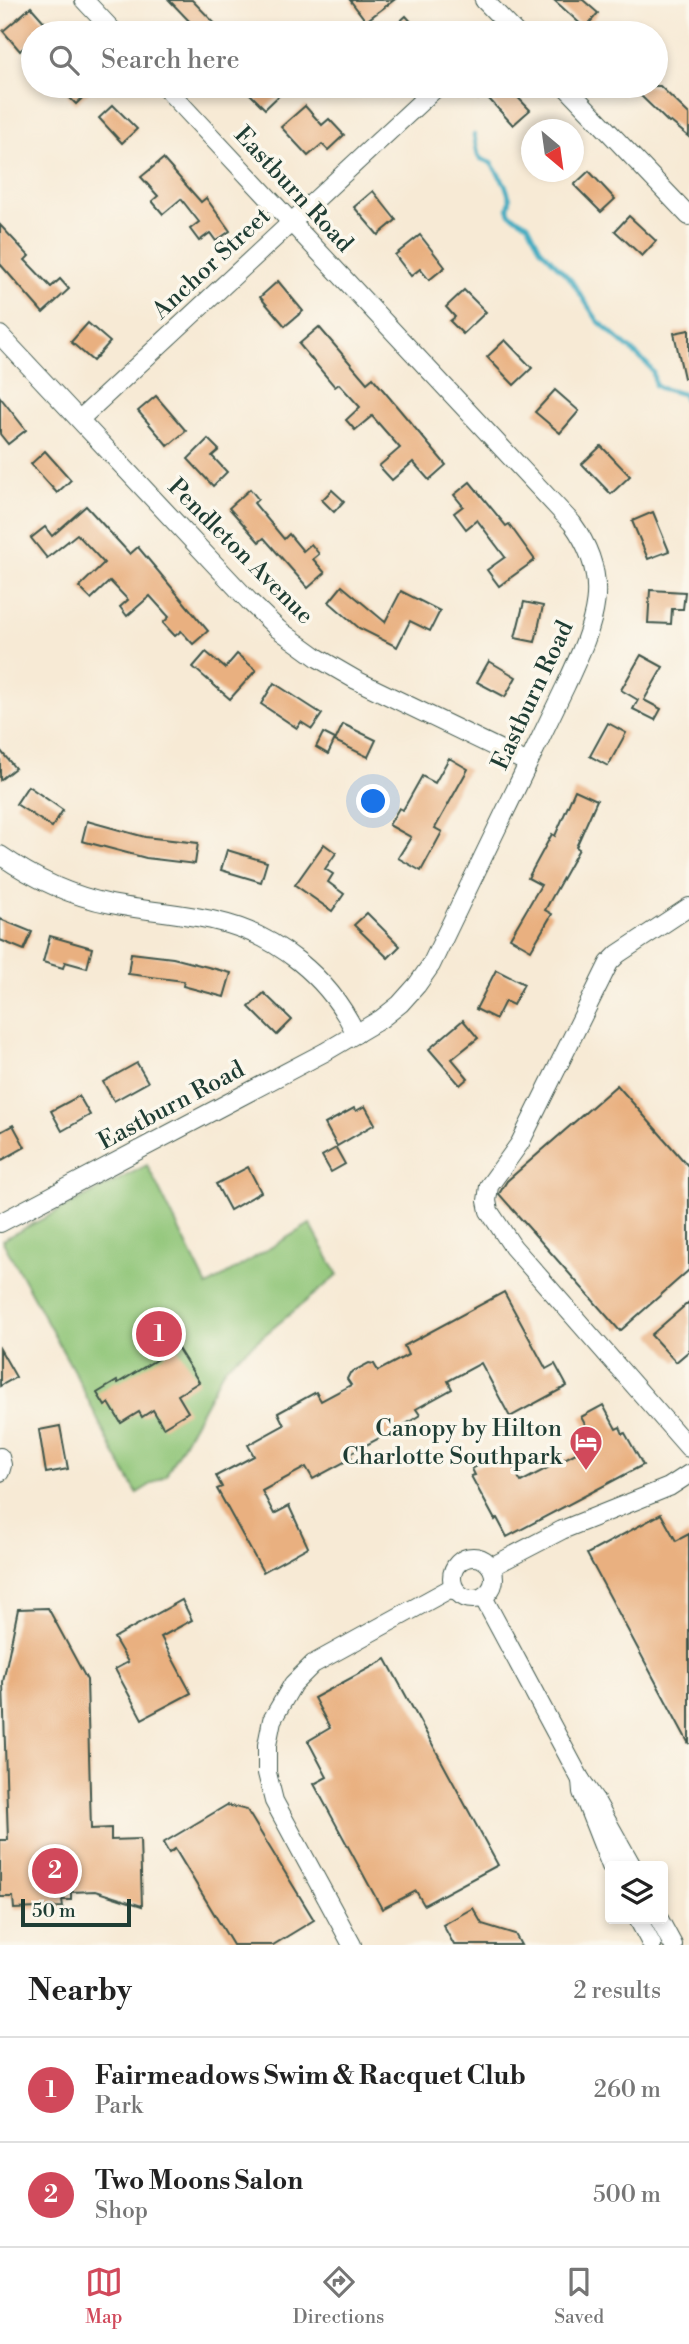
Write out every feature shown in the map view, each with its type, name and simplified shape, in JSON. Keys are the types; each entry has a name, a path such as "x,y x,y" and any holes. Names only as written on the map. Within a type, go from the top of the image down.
{"street":[{"path":"84,0 104,21"},
{"path":"484,0 499,21"},
{"name":"Eastburn Road","path":"0,1223 356,1034 400,1004 431,965 587,639 595,615 595,579 587,549 572,523 175,98"},
{"name":"Anchor Street","path":"79,419 425,98"},
{"path":"576,98 689,216"},
{"name":"Pendleton Avenue","path":"0,334 249,601 294,642 356,680 528,763"},
{"path":"0,855 30,875 76,895 109,904 216,920 267,940 300,961 313,974 335,999 356,1034"},
{"path":"689,906 618,954 609,963 520,1143 489,1186 488,1208 499,1229 537,1276 689,1448"},
{"path":"0,1457 0,1472"},
{"path":"491,1567 562,1530 654,1493 689,1474"},
{"path":"473,1556 481,1558 491,1567 494,1580 492,1587 482,1597 462,1597 453,1587 452,1573 460,1561 473,1556"},
{"path":"352,1945 274,1801 267,1773 267,1745 272,1720 293,1684 313,1664 453,1587"},
{"path":"482,1597 581,1780 629,1861"},
{"path":"581,1780 582,1792 609,1861"},
{"path":"641,1924 652,1945"},
{"path":"662,1924 673,1945"}],"green space":[{"path":"147,1165 207,1286 310,1224 338,1275 225,1367 166,1475 137,1493 2,1240"}],"building":[{"path":"169,0 192,0 212,21 189,21"},
{"path":"350,0 394,0 366,21"},
{"path":"554,0 583,0 598,13 591,21 577,21"},
{"path":"31,7 43,21 21,21 20,51 3,31"},
{"path":"668,94 689,114 689,137 669,123 643,98 668,98"},
{"path":"70,98 82,98 76,104"},
{"path":"254,98 276,98 265,109"},
{"path":"518,98 530,110 513,125 489,99"},
{"path":"113,105 137,129 122,143 99,118"},
{"path":"305,106 322,125 329,119 344,135 328,150 322,144 308,156 281,127"},
{"path":"163,159 201,202 206,198 230,231 216,241 210,233 199,241 190,229 199,222 181,199 163,214 152,201 158,196 141,177"},
{"path":"589,171 615,199 601,212 574,185 584,182 584,176"},
{"path":"373,191 396,220 378,235 354,207"},
{"path":"629,216 656,241 642,256 615,231"},
{"path":"0,225 29,256 25,260 51,287 60,279 69,289 43,313 0,264"},
{"path":"420,235 445,267 429,280 420,269 411,276 395,255"},
{"path":"278,281 303,311 285,326 260,297"},
{"path":"464,290 486,312 463,334 450,321 455,317 446,307"},
{"path":"88,323 110,342 93,361 71,342"},
{"path":"319,327 367,383 373,378 446,465 429,480 413,462 392,480 379,466 400,448 372,416 355,430 346,420 360,407 339,384 335,387 299,344"},
{"path":"689,330 689,378 684,378 674,333"},
{"path":"505,340 532,368 514,385 487,357"},
{"path":"555,390 579,411 560,433 535,412"},
{"path":"156,396 186,431 168,446 138,411"},
{"path":"0,397 26,430 8,444 0,434"},
{"path":"208,439 219,450 212,456 227,472 213,486 188,459"},
{"path":"601,446 630,476 611,494 582,464"},
{"path":"45,451 71,480 57,493 31,464"},
{"path":"470,482 506,526 509,524 535,560 499,586 487,570 505,557 477,520 466,529 454,513 463,506 454,495"},
{"path":"250,489 258,499 254,503 284,539 289,534 303,551 311,544 319,554 313,559 325,573 308,588 264,538 259,542 229,508"},
{"path":"332,490 344,501 334,512 322,500"},
{"path":"86,506 130,554 138,547 208,631 193,644 181,631 175,636 163,623 169,617 150,596 127,616 120,607 128,600 110,581 91,599 79,587 104,563 77,534 47,558 31,538 45,527 52,536"},
{"path":"653,512 669,551 648,559 632,521"},
{"path":"342,586 385,622 401,591 440,611 430,631 410,621 397,647 359,628 329,602"},
{"path":"650,590 685,592 683,609 672,609 671,624 648,623"},
{"path":"524,602 543,606 535,642 515,638"},
{"path":"206,652 225,668 237,654 256,670 230,699 193,667"},
{"path":"641,655 663,667 644,700 661,709 655,720 633,709 638,700 621,690"},
{"path":"489,661 516,677 505,697 477,682"},
{"path":"274,683 322,714 312,729 301,722 297,728 261,704"},
{"path":"608,723 626,733 608,766 590,756"},
{"path":"343,724 376,740 368,757 335,741"},
{"path":"323,733 335,739 328,754 316,747"},
{"path":"0,750 15,768 0,780"},
{"path":"449,758 468,769 435,828 442,832 421,871 398,858 411,837 389,825 399,808 403,810 422,776 435,783"},
{"path":"28,786 63,810 52,827 16,804"},
{"path":"575,790 597,800 576,847 579,849 545,910 552,914 531,950 510,938 541,885 528,878 552,834 555,836"},
{"path":"87,821 145,837 198,843 195,864 146,858 82,841"},
{"path":"324,844 336,853 325,869 333,874 328,882 344,894 332,911 295,885"},
{"path":"227,850 267,862 261,882 221,870"},
{"path":"367,913 400,946 388,958 354,925"},
{"path":"0,919 32,932 24,950 0,940"},
{"path":"50,936 92,948 87,968 65,962 63,968 43,962"},
{"path":"131,953 173,958 231,973 224,997 183,986 184,981 128,974"},
{"path":"496,970 524,984 513,1005 505,1001 496,1019 476,1009"},
{"path":"264,993 292,1020 277,1035 249,1007"},
{"path":"463,1020 478,1038 452,1059 468,1078 460,1085 429,1049"},
{"path":"137,1063 148,1082 114,1101 103,1082"},
{"path":"617,1085 689,1167 689,1270 620,1331 499,1194 507,1181"},
{"path":"79,1096 90,1115 62,1131 51,1111"},
{"path":"365,1106 375,1124 337,1146 325,1124 354,1108 356,1111"},
{"path":"13,1125 25,1147 0,1161 0,1132"},
{"path":"336,1148 345,1164 331,1172 322,1156"},
{"path":"248,1167 261,1192 230,1210 216,1184"},
{"path":"504,1292 546,1369 555,1364 567,1386 510,1417 481,1363 448,1381 452,1389 416,1409 420,1415 384,1438 383,1436 349,1454 352,1458 313,1479 306,1467 262,1491 274,1514 289,1506 308,1547 263,1572 217,1489 222,1487 216,1476 254,1456 248,1445 284,1425 278,1413 316,1392 321,1401 351,1385 347,1379 350,1373 369,1363 374,1364 378,1371 408,1355 404,1346"},
{"path":"689,1302 689,1351 676,1362 651,1335"},
{"path":"177,1347 199,1382 178,1395 188,1412 163,1427 153,1410 142,1417 139,1412 121,1423 109,1403 105,1406 97,1393"},
{"path":"0,1349 16,1377 0,1386"},
{"name":"Canopy by Hilton Charlotte Southpark","path":"603,1405 616,1429 620,1427 623,1434 625,1433 643,1465 507,1537 471,1476 475,1475 472,1469 504,1451 521,1482 595,1443 581,1417"},
{"path":"60,1426 68,1469 46,1473 39,1430"},
{"path":"661,1514 676,1541 689,1534 689,1744 587,1554"},
{"path":"182,1600 192,1620 161,1637 191,1693 142,1719 115,1669 128,1662 114,1638"},
{"path":"48,1608 87,1680 91,1829 111,1828 111,1840 140,1839 142,1906 95,1891 71,1892 71,1900 62,1900 63,1907 14,1909 13,1897 0,1897 0,1840 8,1840 3,1682 18,1609"},
{"path":"386,1659 498,1865 424,1905 416,1891 382,1909 314,1784 327,1777 308,1741 330,1728 314,1698"},
{"path":"227,1805 247,1810 314,1920 273,1945 233,1945 175,1849 169,1853 163,1843"},
{"path":"473,1908 482,1924 515,1934 521,1945 454,1945 443,1925"}],"waterway":[{"path":"474,135 478,155 491,163 505,184 510,199 510,214 528,224 540,248 571,280 598,321 648,365 653,372 655,385 683,394 689,410 689,424"}],"place":[{"name":"Fairmeadows Swim & Racquet Club","path":"159,1334"},
{"name":"Canopy by Hilton Charlotte Southpark","path":"586,1472"},
{"name":"Two Moons Salon","path":"55,1871"}]}
